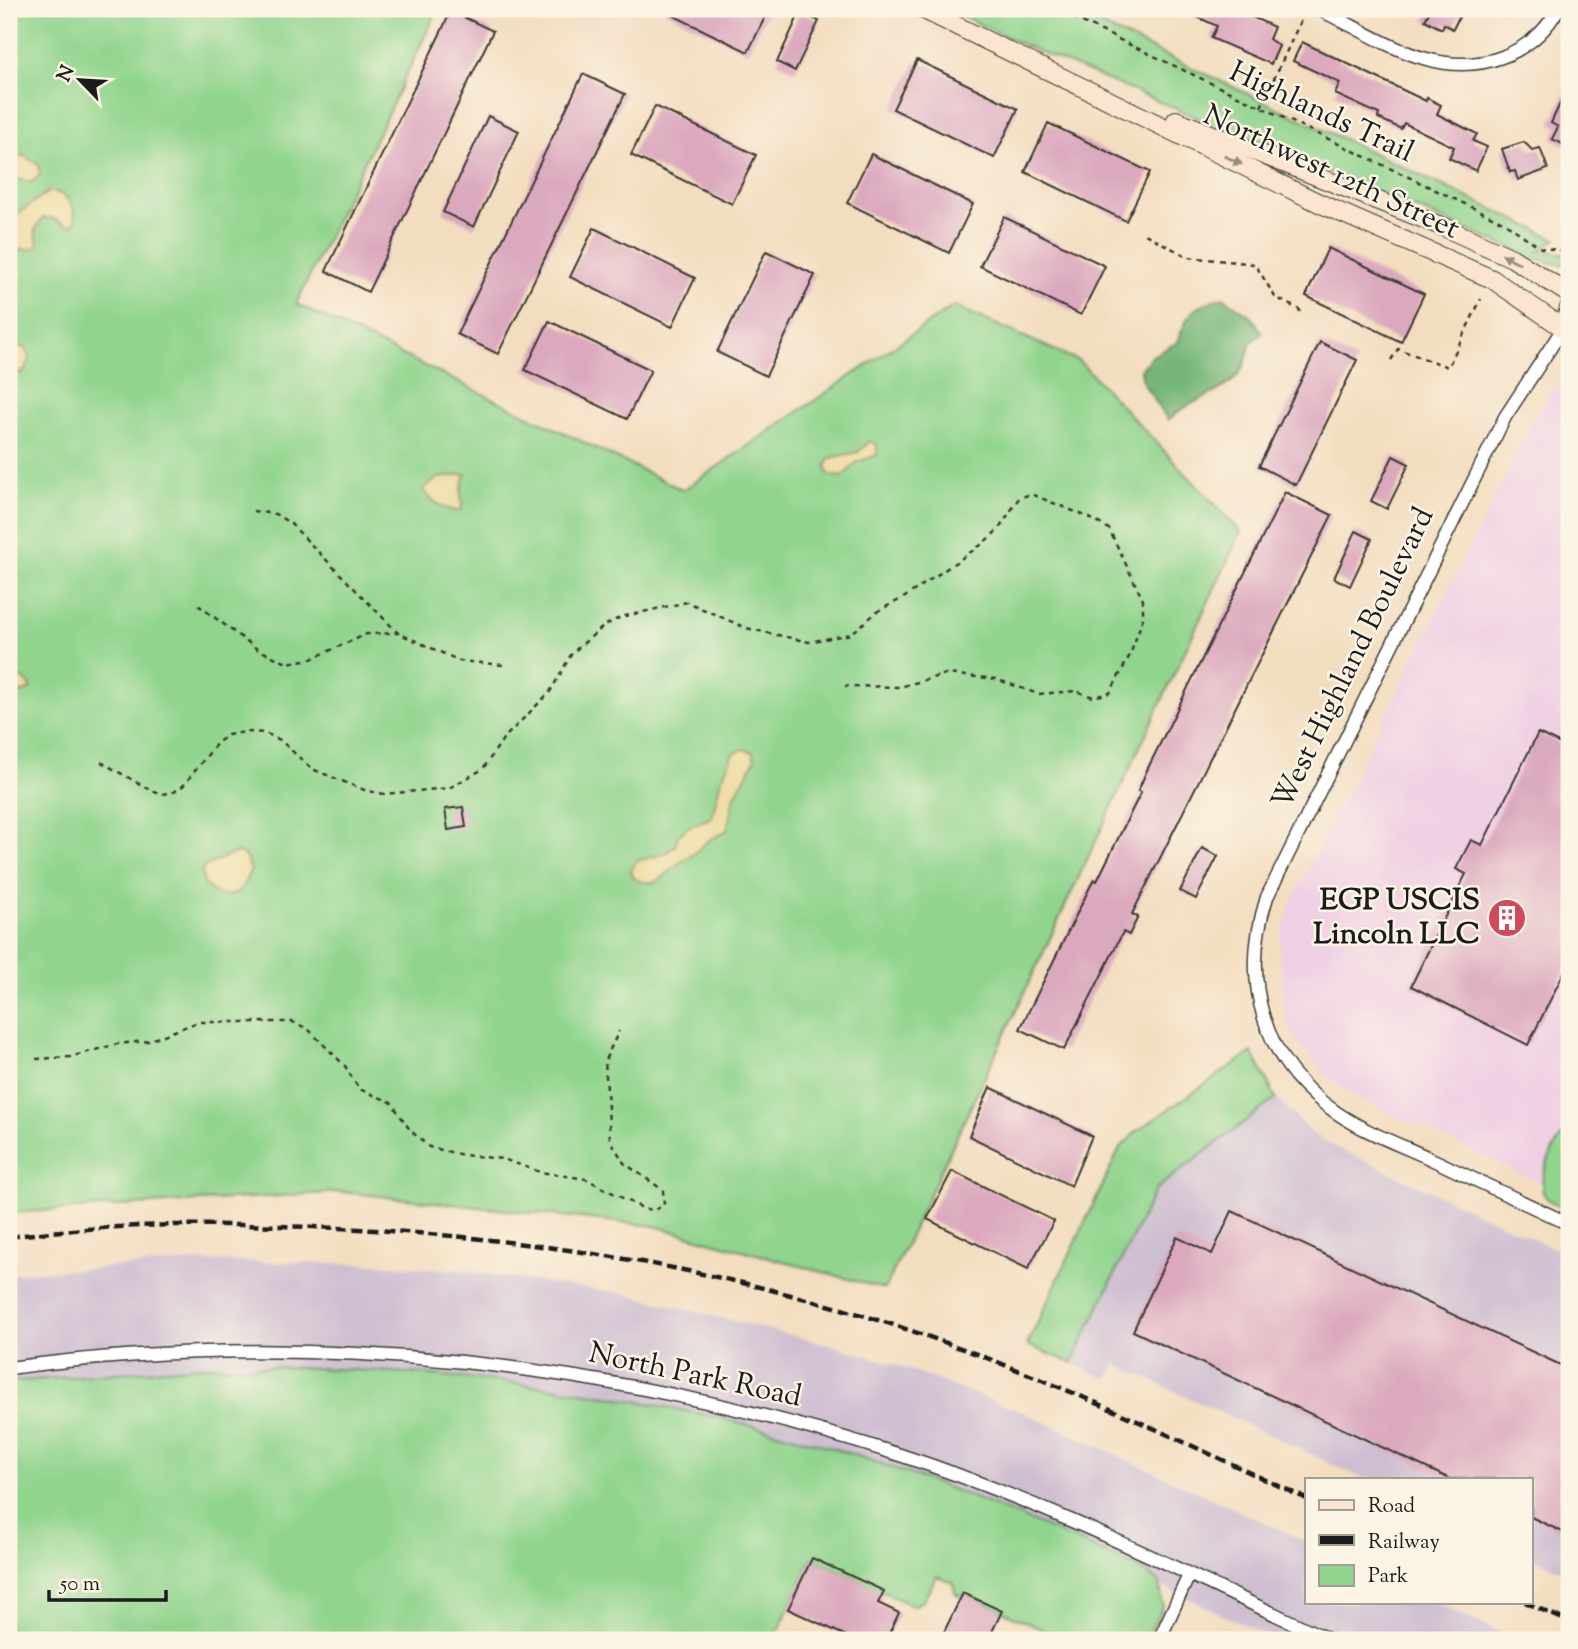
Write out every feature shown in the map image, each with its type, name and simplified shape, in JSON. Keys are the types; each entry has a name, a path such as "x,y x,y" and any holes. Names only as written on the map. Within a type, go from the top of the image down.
{"main road":[{"name":"Northwest 12th Street","path":"922,9 1319,202 1492,279 1567,328"},
{"name":"Northwest 12th Street","path":"1062,76 1446,228 1512,258 1569,294"},
{"name":"West Highland Boulevard","path":"1567,328 1569,308"}],"street":[{"path":"1325,10 1433,63 1456,66 1494,60 1532,40 1558,9"},
{"name":"West Highland Boulevard","path":"1567,328 1504,416 1267,897 1260,919 1255,970 1256,990 1268,1033 1299,1080 1339,1114 1569,1224"},
{"name":"North Park Road","path":"9,1368 178,1353 323,1353 471,1363 640,1388 750,1412 901,1455 1022,1500 1330,1640"},
{"path":"1159,1640 1189,1575"}],"path":[{"name":"Highlands Trail","path":"1055,9 1505,223 1541,248 1569,251"},
{"path":"1261,107 1301,20"},
{"path":"1145,234 1188,257 1255,264 1275,297 1300,310 1298,314"},
{"path":"1391,360 1398,349 1448,367 1481,299"},
{"path":"101,762 160,794 172,793 183,786 217,743 228,735 255,732 279,740 312,769 367,791 385,794 449,788 483,769 503,739 550,692 572,653 612,622 668,604 687,602 747,628 809,642 851,635 878,611 905,597 981,545 999,529 1019,498 1031,494 1088,517 1109,529 1143,600 1143,618 1130,655 1110,693 1093,696 1076,691 1038,694 996,679 946,674 900,687 845,686"},
{"path":"253,511 275,514 290,523 398,634 460,661 504,665"},
{"path":"198,605 257,649 287,663 311,659 367,634 398,634"},
{"path":"36,1059 70,1057 117,1044 148,1041 198,1022 293,1022 308,1029 345,1066 359,1089 391,1102 410,1130 429,1147 503,1159 547,1174 586,1179 644,1209 654,1210 664,1205 663,1190 624,1163 611,1139 606,1060 619,1031"}],"shaded area":[{"path":"1569,366 1569,1196 1368,1103 1333,1082 1302,1048 1288,1026 1279,957 1282,931 1289,907 1538,411"},
{"path":"1276,1098 1312,1133 1335,1147 1569,1255 1569,1574 1532,1557 1532,1478 1362,1478 1116,1364 1108,1379 1072,1363 1155,1190"},
{"path":"202,1261 377,1264 458,1270 626,1294 830,1345 894,1364 1025,1413 1305,1541 1305,1604 1439,1604 1517,1640 1277,1640 1140,1576 9,1407 9,1274"}],"green space":[{"path":"9,9 438,9 296,304 683,490 954,306 1079,361 1241,532 885,1289 654,1226 342,1192 9,1213"},
{"path":"948,9 1067,9 1556,239 1539,251 1567,254 1569,261 1561,265 1534,258 1021,44"},
{"path":"1223,297 1252,317 1262,333 1250,343 1246,361 1230,383 1194,402 1168,420 1143,383 1141,370 1151,357 1178,342 1188,317 1198,307"},
{"path":"1252,1052 1276,1098 1155,1190 1072,1363 1027,1345 1120,1148 1137,1131"},
{"path":"1569,1129 1569,1210 1545,1196 1543,1179 1548,1160"},
{"path":"201,1366 365,1370 528,1385 609,1396 770,1430 924,1479 1072,1538 1144,1571 1159,1582 1163,1605 1146,1640 1065,1640 963,1593 961,1596 956,1594 952,1582 937,1576 923,1601 913,1606 812,1558 774,1640 9,1640 9,1382"}],"sand":[{"path":"23,155 39,165 40,175 32,182 15,179 9,187 9,159"},
{"path":"49,191 69,200 74,210 75,222 69,226 52,218 43,218 35,230 38,245 32,249 16,249 9,233 9,220"},
{"path":"9,342 26,349 30,360 24,372 18,373 9,368"},
{"path":"870,441 877,445 877,455 857,462 842,477 829,475 826,467 830,458 858,452"},
{"path":"466,474 461,491 462,510 451,510 440,505 423,489 438,478"},
{"path":"9,676 23,679 31,686 30,690 9,695"},
{"path":"744,749 753,752 755,760 734,797 727,830 708,841 656,881 642,882 634,878 631,871 636,861 664,854 675,846 678,836 688,827 712,817 720,783 733,753"},
{"path":"238,852 245,856 251,870 240,891 228,896 212,891 204,883 203,867"}],"building":[{"path":"660,9 769,9 748,52"},
{"path":"1180,9 1235,9 1274,27 1269,39 1279,46 1271,64 1211,38 1217,26"},
{"path":"1431,9 1463,9 1453,29 1444,24 1442,29 1425,20"},
{"path":"451,11 493,31 368,292 326,271"},
{"path":"800,12 819,21 795,71 777,62"},
{"path":"1302,42 1426,101 1427,98 1441,105 1437,114 1477,134 1473,141 1487,147 1476,171 1449,158 1454,147 1404,123 1401,129 1378,118 1379,114 1335,94 1340,83 1293,61"},
{"path":"917,60 1018,109 994,158 893,109"},
{"path":"583,74 625,94 498,354 457,334"},
{"path":"1569,84 1569,147 1552,139 1558,127 1551,123"},
{"path":"655,106 756,155 732,204 631,155"},
{"path":"488,116 519,131 474,227 443,212"},
{"path":"1048,123 1150,172 1126,221 1025,172"},
{"path":"1524,142 1532,150 1540,148 1548,169 1518,180 1515,171 1510,172 1502,149"},
{"path":"871,154 973,204 949,253 847,203"},
{"path":"1004,217 1105,266 1081,315 980,266"},
{"path":"594,228 695,278 672,327 570,277"},
{"path":"1328,248 1424,294 1401,342 1306,296"},
{"path":"766,251 815,275 766,376 717,352"},
{"path":"549,321 651,370 627,419 525,370"},
{"path":"1320,342 1357,360 1296,485 1259,466"},
{"path":"1393,456 1409,464 1387,509 1371,501"},
{"path":"1285,492 1332,515 1132,914 1138,917 1129,935 1123,932 1064,1050 1020,1029 1094,879 1097,881 1141,792 1138,791 1147,770"},
{"path":"1356,531 1372,539 1350,586 1334,578"},
{"name":"EGP USCIS Lincoln LLC","path":"1538,733 1569,748 1569,962 1528,1045 1411,986 1466,874 1456,869 1471,840 1482,845"},
{"path":"463,807 466,827 448,830 445,809"},
{"path":"1202,848 1218,856 1196,899 1180,891"},
{"path":"990,1087 1092,1136 1071,1186 969,1136"},
{"path":"952,1171 1054,1221 1028,1269 927,1219"},
{"path":"1232,1211 1569,1369 1569,1535 1532,1517 1532,1478 1448,1478 1133,1331 1177,1237 1212,1254"},
{"path":"812,1558 884,1591 878,1603 899,1613 886,1640 855,1640 788,1609"},
{"path":"963,1593 1002,1611 988,1640 940,1640"}],"railway":[{"path":"9,1237 109,1227 177,1225 362,1229 531,1245 697,1273 780,1292 861,1315 988,1358 1171,1436 1305,1498"},
{"path":"1529,1604 1569,1622"}],"place":[{"name":"EGP USCIS Lincoln LLC","path":"1507,918"}]}
